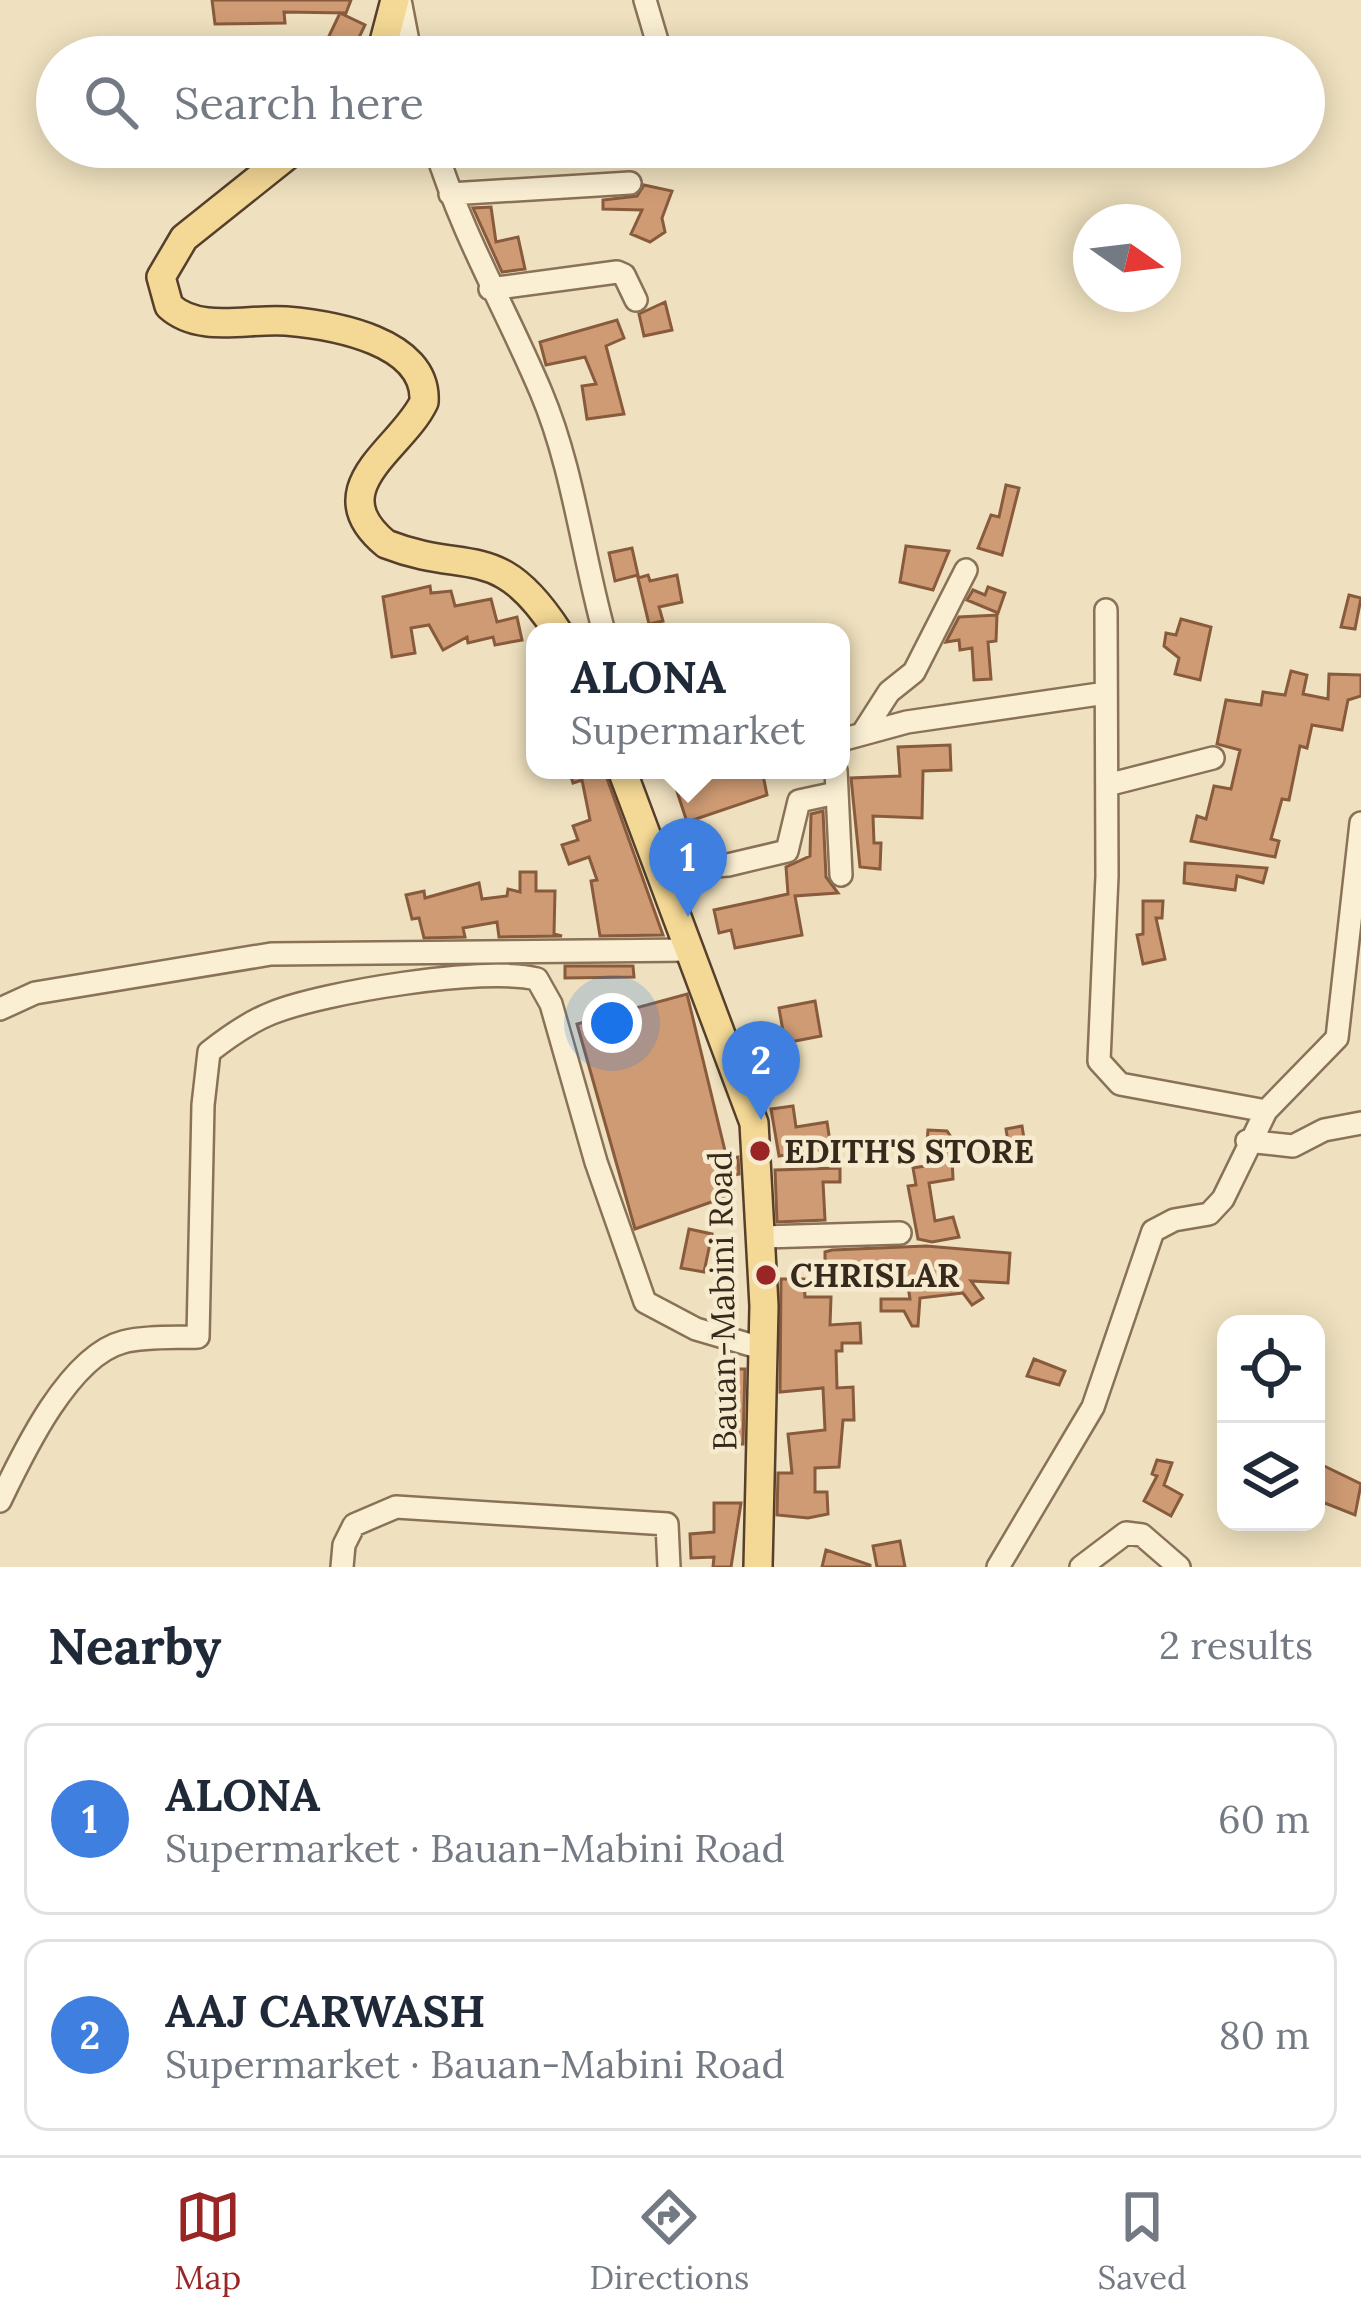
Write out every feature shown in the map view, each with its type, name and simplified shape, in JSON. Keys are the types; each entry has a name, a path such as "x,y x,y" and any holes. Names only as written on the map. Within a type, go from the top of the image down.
{"main road":[{"path":"386,36 397,0"},
{"path":"272,168 175,247 163,266 163,294 175,311 193,320 321,325 408,358 423,377 424,402 365,479 361,506 366,518 386,544 457,557 502,573 540,604 552,623"},
{"name":"Bauan-Mabini Road","path":"626,779 664,871 754,1124 763,1237 758,1567"}],"street":[{"path":"397,0 406,36"},
{"path":"645,0 655,36"},
{"path":"442,168 490,289 542,394 565,461 602,623"},
{"path":"450,194 630,183"},
{"path":"490,289 617,272 624,275 635,300"},
{"path":"864,731 889,692 914,672 966,570"},
{"path":"1106,610 1107,785 1099,1061 1103,1072 1120,1084 1266,1111"},
{"path":"850,736 1106,693"},
{"path":"1107,785 1214,758"},
{"path":"836,779 841,875"},
{"path":"664,871 728,865 787,851 799,801 836,794"},
{"path":"998,1567 1093,1407 1154,1231 1174,1220 1209,1214 1223,1198 1247,1141 1266,1111 1337,1038 1361,824"},
{"path":"0,1009 35,993 271,954 692,950"},
{"path":"0,1501 25,1448 84,1364 122,1342 198,1336 202,1105 209,1052 274,1012 329,1000 428,982 517,974 538,979 551,1004 596,1162 645,1302 696,1329 761,1348"},
{"path":"1247,1141 1294,1146 1324,1130 1361,1123"},
{"path":"763,1237 900,1233"},
{"path":"342,1567 344,1545 354,1525 397,1507 667,1524 669,1567"},
{"path":"1081,1567 1126,1534 1142,1535 1179,1567"}],"building":[{"path":"212,0 351,0 346,13 284,12 285,23 215,24"},
{"path":"340,13 365,25 360,36 329,36"},
{"path":"644,185 672,191 662,218 665,232 650,242 631,234 642,210 603,209 603,200 637,196"},
{"path":"491,207 496,242 518,237 525,269 502,272 473,208"},
{"path":"665,302 672,330 644,336 639,314"},
{"path":"617,320 624,338 606,346 624,414 587,419 582,386 596,384 585,357 546,365 540,342"},
{"path":"1006,485 1019,488 1002,555 978,548 991,515 999,517"},
{"path":"906,546 949,551 933,590 900,582"},
{"path":"632,548 638,575 615,581 609,553"},
{"path":"648,575 650,581 677,575 682,602 659,607 663,621 649,623 638,578"},
{"path":"430,586 431,593 451,591 455,606 491,599 497,622 517,617 522,640 495,645 493,637 468,643 467,637 443,650 429,625 411,628 415,653 392,657 383,597"},
{"path":"988,587 1005,593 998,613 967,600 973,590 985,595"},
{"path":"1349,595 1361,598 1355,629 1341,627"},
{"path":"997,615 996,641 988,642 991,679 974,680 972,648 960,650 959,640 946,642 959,617"},
{"path":"1181,619 1211,627 1200,680 1175,674 1179,658 1164,646 1166,633 1176,635"},
{"path":"1291,671 1307,675 1303,694 1328,699 1329,674 1361,675 1361,696 1348,700 1342,730 1312,725 1307,748 1300,746 1289,800 1282,799 1271,839 1279,841 1275,857 1191,841 1197,816 1206,819 1214,786 1231,789 1240,750 1217,744 1226,700 1261,705 1263,692 1285,695"},
{"path":"950,745 951,770 923,771 922,818 873,816 874,843 881,843 880,869 860,867 851,778 900,776 898,747"},
{"path":"572,779 607,779 663,935 600,936 591,881 597,880 589,857 569,864 562,845 578,840 573,826 590,820 582,780 573,783"},
{"path":"673,779 764,779 767,795 687,822"},
{"path":"823,811 826,877 838,893 795,896 802,935 735,948 731,930 719,933 714,910 788,894 786,867 810,856 811,814"},
{"path":"1185,863 1267,868 1263,883 1237,876 1235,890 1184,883"},
{"path":"520,872 536,872 536,891 555,891 554,934 562,936 499,937 497,922 463,928 465,937 424,938 419,918 412,919 406,895 424,891 425,898 479,883 482,899 507,896 508,889 520,892"},
{"path":"1143,901 1163,901 1162,918 1156,918 1165,959 1143,964 1137,935 1143,934"},
{"path":"565,966 633,966 634,977 565,978"},
{"path":"687,994 727,1159 738,1157 739,1174 730,1176 734,1194 635,1229 577,1024"},
{"path":"815,1001 821,1036 785,1043 779,1008"},
{"path":"793,1106 796,1127 827,1122 831,1148 779,1156 771,1109"},
{"path":"1022,1126 1027,1158 1011,1161 1006,1129"},
{"path":"928,1130 947,1131 951,1137 953,1179 929,1183 935,1221 953,1217 959,1237 932,1242 918,1239 908,1186 916,1185 913,1168 925,1166"},
{"path":"840,1168 840,1182 823,1182 825,1220 777,1222 775,1170"},
{"path":"689,1229 712,1234 704,1272 681,1268"},
{"path":"926,1246 1010,1253 1008,1283 971,1281 983,1298 972,1305 963,1293 920,1298 918,1326 912,1326 904,1311 881,1311 881,1299 910,1299 906,1274 885,1276 884,1265 825,1261 825,1252 832,1250"},
{"path":"781,1279 804,1279 805,1297 831,1297 830,1325 860,1323 861,1343 842,1343 842,1351 836,1351 837,1388 853,1387 854,1420 843,1420 839,1467 815,1468 815,1492 827,1492 828,1514 808,1518 777,1515 778,1473 792,1473 788,1434 825,1430 823,1388 780,1392"},
{"path":"1034,1359 1065,1371 1059,1385 1027,1376"},
{"path":"717,1369 745,1369 743,1444 718,1445"},
{"path":"1157,1460 1172,1463 1164,1485 1182,1495 1171,1516 1144,1501 1157,1476 1152,1474"},
{"path":"1325,1466 1361,1484 1355,1515 1325,1503"},
{"path":"714,1503 741,1503 731,1567 713,1567 714,1557 691,1558 690,1534 714,1532"},
{"path":"900,1541 905,1567 877,1567 873,1546"},
{"path":"826,1550 870,1565 870,1567 822,1567"}],"place":[{"name":"ALONA","path":"688,917"},
{"name":"AAJ CARWASH","path":"761,1120"},
{"name":"EDITH'S STORE","path":"760,1151"},
{"name":"CHRISLAR","path":"766,1275"}]}
